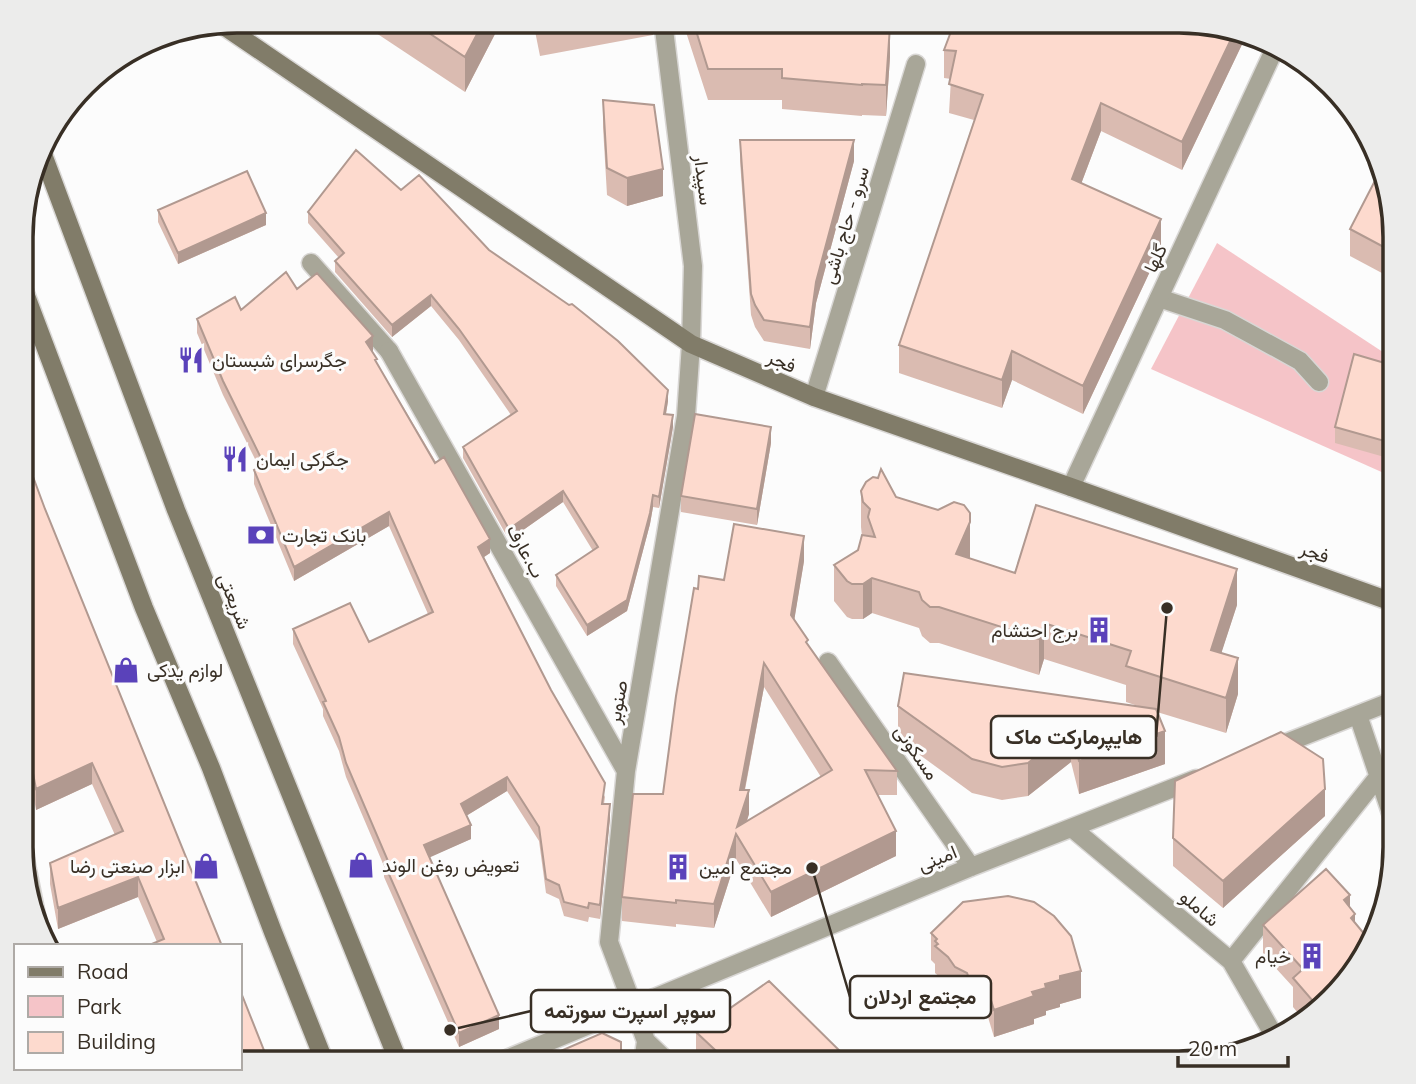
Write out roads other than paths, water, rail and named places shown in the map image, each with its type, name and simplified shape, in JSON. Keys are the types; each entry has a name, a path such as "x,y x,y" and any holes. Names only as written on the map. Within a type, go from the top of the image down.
{"main road":[{"name":"فجر","path":"234,33 691,344 814,397 1382,598"},
{"name":"شریعتی","path":"47,165 176,510 394,1050"},
{"path":"33,315 144,608 211,768 320,1050"}],"street":[{"name":"سپیدار","path":"665,33 693,266 691,344"},
{"name":"گلها","path":"1072,487 1272,56"},
{"name":"سرو - حاج باشی","path":"814,397 916,64"},
{"name":"ب.عارف","path":"311,263 389,351 626,771"},
{"path":"1159,298 1225,320 1300,361 1319,382"},
{"name":"صنوبر","path":"645,1050 646,1041 609,942 626,771 686,416 691,344"},
{"name":"مسکونی","path":"828,662 971,867"},
{"path":"1259,754 1382,705"},
{"path":"1358,715 1382,789"},
{"name":"امینی","path":"527,1050 971,867 1209,774"},
{"path":"1231,961 1378,777"},
{"name":"شاملو","path":"1072,828 1231,961 1270,1029"},
{"path":"646,1041 656,1050"}],"place":[{"name":"جگرسرای شبستان","path":"191,360"},
{"name":"جگرکی ایمان","path":"235,459"},
{"name":"بانک تجارت","path":"261,535"},
{"name":"هایپرمارکت ماک","path":"1167,608"},
{"name":"برج احتشام","path":"1099,630"},
{"name":"لوازم یدکی","path":"126,670"},
{"name":"تعویض روغن الوند","path":"361,865"},
{"name":"ابزار صنعتی رضا","path":"206,866"},
{"name":"مجتمع امین","path":"678,867"},
{"name":"مجتمع اردلان","path":"812,868"},
{"name":"خیام","path":"1312,956"},
{"name":"سوپر اسپرت سورتمه","path":"450,1030"}]}
